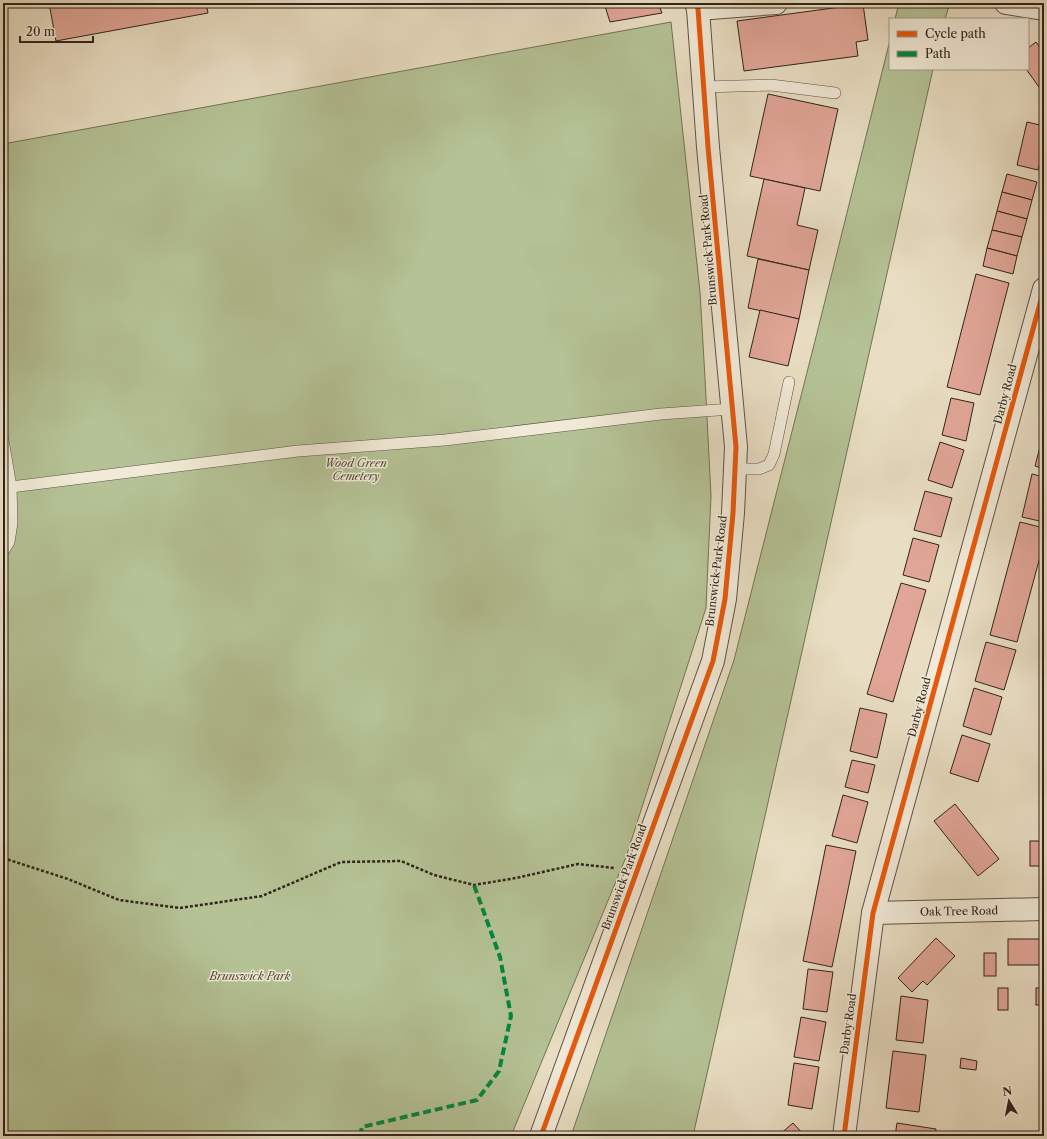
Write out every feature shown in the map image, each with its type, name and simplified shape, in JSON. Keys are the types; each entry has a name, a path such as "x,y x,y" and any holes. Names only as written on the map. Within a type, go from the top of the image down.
{"street":[{"path":"697,6 776,3"},
{"path":"1006,3 1044,9"},
{"name":"Brunswick Park Road","path":"541,1136 713,661 725,599 733,513 736,447 697,6"},
{"name":"Darby Road","path":"844,1136 873,913 1044,289"},
{"name":"Oak Tree Road","path":"873,913 1044,910"}],"lane":[{"path":"704,87 772,85 835,93"},
{"path":"735,470 759,469 769,465 774,454 789,382"},
{"path":"11,487 298,451 445,440 661,414 732,409"},
{"path":"3,440 11,487 12,523 9,542 3,552"}],"path":[{"path":"3,858 68,880 119,900 180,908 262,896 342,862 401,860 434,875 474,885 516,878 578,864 637,870"}],"green space":[{"path":"899,3 950,3 945,18 895,18"},
{"name":"Wood Green Cemetery","path":"671,22 700,292 711,496 706,608 626,857 511,1136 3,1136 3,144"},
{"path":"889,44 889,70 933,70 693,1136 571,1136 734,660"}],"building":[{"path":"49,3 206,3 208,13 56,41"},
{"path":"604,3 658,3 662,13 610,22"},
{"path":"863,4 868,40 856,42 858,56 744,71 737,21"},
{"path":"1036,42 1044,53 1044,94 1027,70 1029,70 1029,47"},
{"path":"768,94 838,109 820,191 750,176"},
{"path":"1027,122 1044,126 1044,147 1038,170 1017,165"},
{"path":"1007,174 1037,182 1032,200 1002,192"},
{"path":"764,179 805,188 797,225 818,230 809,270 747,256"},
{"path":"1002,192 1032,200 1027,219 997,211"},
{"path":"997,211 1027,219 1022,237 992,230"},
{"path":"992,230 1022,237 1017,256 987,248"},
{"path":"987,248 1017,256 1013,274 983,266"},
{"path":"758,259 809,270 799,319 748,308"},
{"path":"976,274 1009,283 980,395 947,387"},
{"path":"760,310 799,319 788,366 749,357"},
{"path":"951,398 974,403 966,441 942,435"},
{"path":"1044,432 1044,469 1035,466"},
{"path":"940,442 964,450 952,488 928,480"},
{"path":"1032,474 1044,477 1044,522 1022,517"},
{"path":"925,491 952,498 941,537 914,530"},
{"path":"1020,522 1044,528 1044,542 1017,642 990,635"},
{"path":"913,538 939,545 929,582 903,575"},
{"path":"901,583 926,590 893,702 867,694"},
{"path":"986,642 1016,650 1004,690 975,681"},
{"path":"974,688 1002,697 991,735 963,726"},
{"path":"860,708 887,714 877,758 850,751"},
{"path":"962,735 990,744 978,782 950,773"},
{"path":"852,760 875,765 868,793 845,787"},
{"path":"843,795 868,802 857,843 832,836"},
{"path":"955,804 999,859 978,876 934,821"},
{"path":"1030,841 1044,841 1044,866 1030,866"},
{"path":"826,845 856,851 832,967 803,961"},
{"path":"936,938 955,956 927,985 923,981 912,992 898,978"},
{"path":"1008,939 1044,939 1044,965 1008,965"},
{"path":"984,953 996,953 996,976 984,976"},
{"path":"808,969 833,972 827,1012 803,1009"},
{"path":"998,988 1008,988 1008,1010 998,1010"},
{"path":"1036,988 1044,988 1044,1005 1036,1005"},
{"path":"901,996 928,1000 923,1043 896,1040"},
{"path":"801,1017 826,1022 819,1061 794,1057"},
{"path":"893,1051 926,1055 919,1112 886,1108"},
{"path":"961,1058 977,1061 976,1070 960,1068"},
{"path":"794,1063 819,1067 812,1109 788,1105"},
{"path":"793,1123 805,1136 778,1136"},
{"path":"897,1123 936,1129 935,1136 895,1136"}],"marked path":[{"path":"360,1136 362,1127 477,1100 499,1071 511,1016 500,957 474,885"}],"cycle path":[{"path":"541,1136 713,661 725,599 733,513 736,447 708,147 698,9 696,3"},
{"path":"844,1136 873,913 1044,289"}],"park label":[{"name":"Brunswick Park","path":"250,976"}]}
